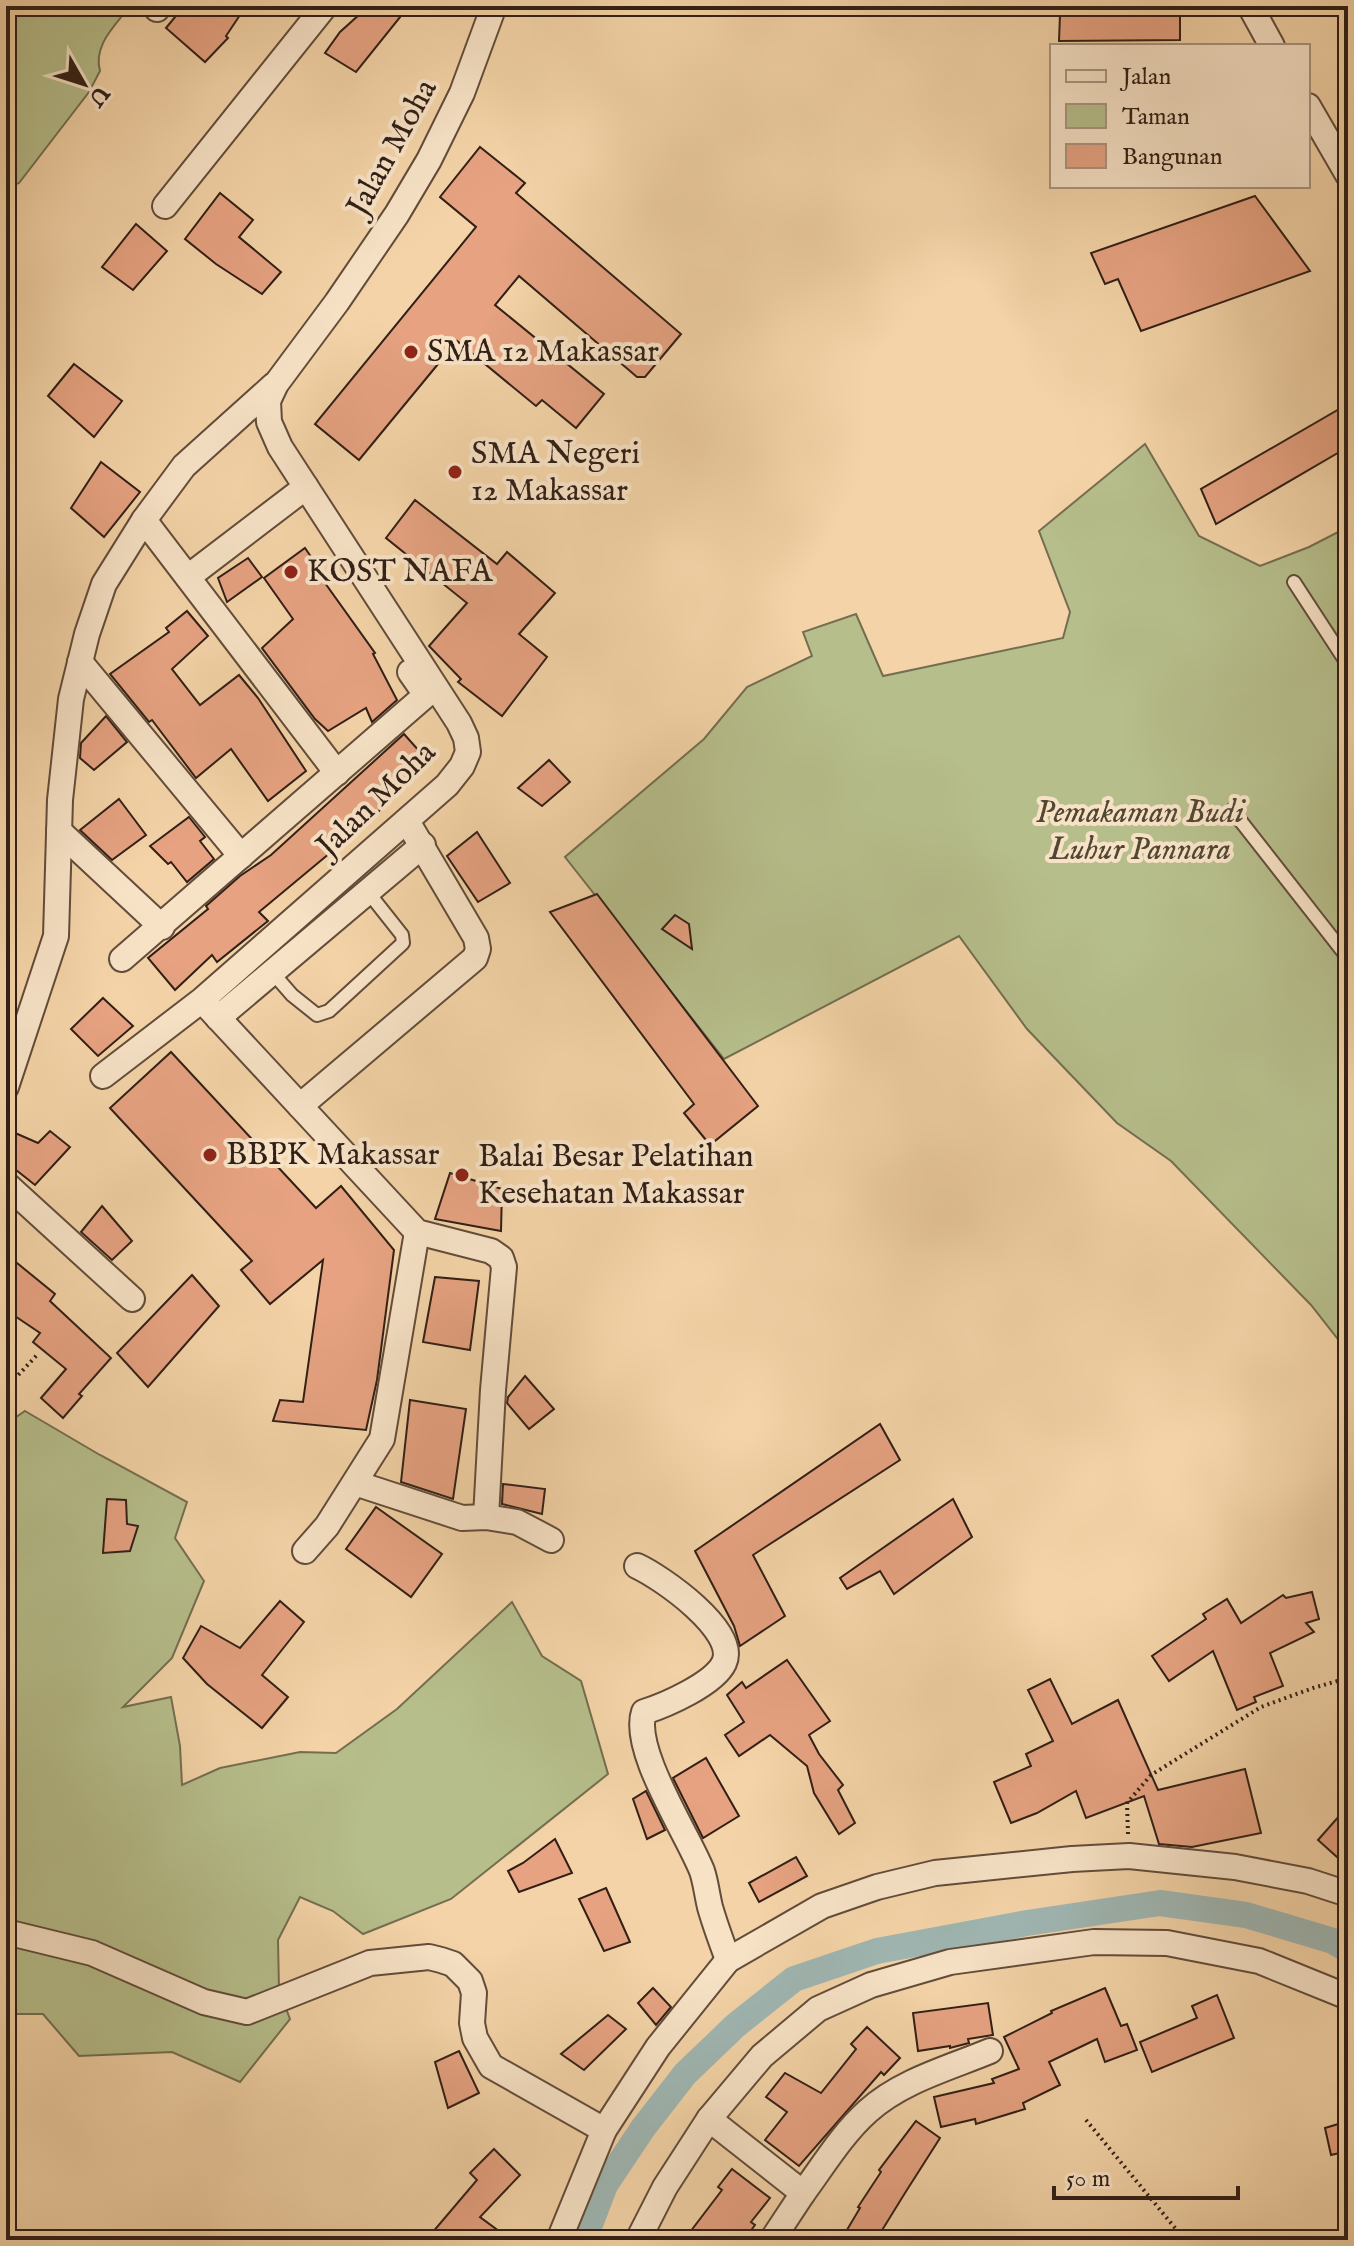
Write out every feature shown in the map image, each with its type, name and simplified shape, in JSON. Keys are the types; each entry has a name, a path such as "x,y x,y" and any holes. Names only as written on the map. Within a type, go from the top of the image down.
{"street":[{"path":"165,206 325,6"},
{"name":"Jalan Moha","path":"103,1076 210,1009 447,785 462,766 468,752 459,723 280,447 269,422 268,401 276,384 397,214 429,160 462,93 494,6"},
{"path":"1250,6 1271,44"},
{"path":"1310,109 1348,175"},
{"path":"6,1087 56,936 60,800 71,699 104,584 144,520 184,466 276,384"},
{"path":"188,577 308,490"},
{"path":"122,959 426,695 306,516 308,490"},
{"path":"144,520 337,773"},
{"path":"80,662 241,856"},
{"path":"300,1106 475,958 478,949 476,938 407,821"},
{"path":"59,831 162,927"},
{"path":"423,845 272,972 210,1009 417,1232 491,1251 501,1258 504,1267 486,1517"},
{"path":"6,1184 132,1299"},
{"path":"305,1551 327,1526 382,1439 417,1232"},
{"path":"355,1483 462,1518 486,1517 517,1522 551,1540"},
{"path":"637,1566 672,1586 696,1606 726,1649 724,1663 704,1684 644,1712 641,1721 642,1736 658,1780 705,1880 728,1960"},
{"path":"559,2240 604,2130 658,2047 728,1960 822,1906 877,1887 935,1873 1129,1856 1235,1867 1308,1881 1348,1894"},
{"path":"6,1932 92,1953 204,2002 247,2012 370,1963 429,1957 441,1960 453,1964 470,1981 474,1993 472,2023 475,2038 491,2066 604,2130"},
{"path":"638,2240 665,2187 709,2119 762,2056 818,2009 871,1985 950,1962 1094,1942 1167,1943 1259,1961 1348,1997"},
{"path":"772,2240 841,2141 867,2112 901,2087 990,2051"},
{"path":"709,2119 803,2193"}],"lane":[{"path":"1294,582 1348,665"},
{"path":"1232,810 1348,958"},
{"path":"272,972 308,1010 317,1015 329,1011 403,943 402,935 368,892"}],"path":[{"path":"6,1388 37,1355"},
{"path":"1129,1856 1127,1803 1151,1775 1261,1707 1348,1678"},
{"path":"1086,2120 1185,2240"}],"green space":[{"path":"6,6 130,6 102,44 100,71 89,92 19,183 6,188"},
{"name":"Pemakaman Budi Luhur Pannara","path":"1145,444 1199,536 1260,566 1309,547 1348,527 1348,1352 1311,1305 1171,1161 1117,1123 1027,1029 959,936 724,1059 565,857 704,739 747,687 812,656 803,632 856,614 883,676 1063,638 1070,612 1039,531"},
{"path":"25,1411 187,1502 175,1538 204,1581 172,1658 123,1707 171,1697 180,1746 182,1785 220,1768 300,1752 336,1753 397,1709 512,1602 542,1656 581,1681 608,1774 451,1899 363,1934 333,1911 300,1897 278,1940 279,1990 290,2019 240,2082 172,2052 79,2056 43,2014 6,2014 6,1424"}],"building":[{"path":"184,6 246,6 226,36 228,38 205,62 166,28"},
{"path":"365,6 409,6 356,72 325,53"},
{"path":"1180,13 1180,40 1059,41 1060,15"},
{"path":"480,147 525,183 516,193 681,334 645,377 637,377 519,276 495,305 604,394 576,428 542,400 536,406 457,341 359,460 315,424 476,227 440,197"},
{"path":"220,193 253,220 239,237 281,272 262,294 185,239"},
{"path":"1255,196 1310,271 1141,331 1118,279 1105,284 1091,253"},
{"path":"136,224 167,251 133,290 102,267"},
{"path":"74,364 122,401 94,437 48,396"},
{"path":"1348,404 1348,447 1216,524 1201,489"},
{"path":"101,462 140,492 104,537 71,508"},
{"path":"415,500 497,564 507,552 555,593 519,634 547,657 502,716 458,682 461,679 429,646 467,603 386,538"},
{"path":"305,548 318,567 315,569 375,653 397,700 372,722 366,708 328,731 315,719 262,648 293,619 264,578"},
{"path":"248,558 262,577 227,602 218,578"},
{"path":"187,611 208,636 172,669 200,705 239,675 258,698 306,771 268,801 231,749 196,778 152,720 149,722 110,674 169,632 166,628"},
{"path":"106,716 127,742 94,770 80,758 81,743"},
{"path":"404,734 428,761 372,818 259,912 268,921 217,962 212,955 175,990 148,958 208,909 206,906 240,876 271,855"},
{"path":"549,760 570,782 542,806 518,788"},
{"path":"119,799 146,835 112,860 80,830"},
{"path":"189,817 205,837 200,841 214,859 187,882 171,862 168,864 150,846"},
{"path":"477,832 510,883 478,902 447,856"},
{"path":"597,894 758,1106 710,1145 684,1113 694,1104 550,912"},
{"path":"675,915 689,924 692,949 662,929"},
{"path":"103,998 133,1026 98,1056 71,1029"},
{"path":"171,1052 316,1208 341,1186 394,1250 377,1380 366,1430 273,1421 280,1400 303,1402 323,1260 270,1304 241,1270 252,1261 110,1108"},
{"path":"6,1129 38,1143 50,1131 70,1147 35,1185 6,1162"},
{"path":"450,1173 502,1189 501,1231 435,1219"},
{"path":"102,1206 132,1241 112,1260 81,1232"},
{"path":"6,1254 55,1294 50,1301 111,1358 79,1394 82,1396 63,1418 41,1398 66,1369 33,1342 40,1333 6,1310"},
{"path":"192,1275 219,1306 148,1387 117,1353"},
{"path":"435,1277 479,1281 470,1350 423,1342"},
{"path":"525,1376 554,1409 529,1429 507,1403 508,1397"},
{"path":"410,1400 466,1409 453,1499 401,1482"},
{"path":"880,1424 900,1460 753,1555 785,1616 740,1646 734,1626 695,1551"},
{"path":"503,1484 545,1489 542,1514 502,1504"},
{"path":"107,1499 126,1500 127,1524 138,1526 130,1551 103,1553"},
{"path":"953,1499 972,1537 894,1594 880,1571 847,1589 840,1578"},
{"path":"376,1507 442,1554 411,1597 346,1549"},
{"path":"1312,1592 1319,1619 1306,1623 1314,1632 1270,1653 1283,1686 1254,1697 1256,1702 1237,1710 1213,1651 1169,1681 1152,1656 1206,1619 1203,1614 1227,1599 1241,1623 1283,1595 1286,1598"},
{"path":"280,1601 304,1622 262,1675 288,1697 262,1728 207,1684 183,1658 201,1626 240,1648"},
{"path":"787,1660 830,1721 809,1735 819,1754 843,1785 838,1790 855,1823 839,1834 814,1793 807,1766 770,1735 739,1756 725,1735 744,1722 727,1695 742,1682 746,1688"},
{"path":"1050,1679 1072,1724 1118,1700 1158,1790 1245,1769 1261,1833 1192,1847 1159,1844 1144,1796 1086,1818 1076,1791 1037,1813 1011,1823 994,1782 1031,1766 1026,1754 1053,1741 1028,1690"},
{"path":"706,1758 739,1816 703,1838 673,1778"},
{"path":"646,1791 665,1830 647,1839 633,1799"},
{"path":"1348,1806 1348,1845 1337,1857 1318,1840"},
{"path":"555,1839 572,1873 519,1892 508,1871"},
{"path":"796,1857 807,1876 759,1902 749,1883"},
{"path":"606,1888 630,1942 604,1951 579,1899"},
{"path":"653,1988 671,2007 656,2025 638,2003"},
{"path":"1105,1988 1121,2026 1127,2024 1137,2050 1105,2062 1097,2039 1049,2062 1060,2085 1023,2103 1025,2109 976,2124 975,2119 941,2127 934,2097 994,2083 992,2079 1019,2069 1004,2037 1051,2011"},
{"path":"1217,1995 1234,2038 1152,2072 1140,2042 1197,2018 1192,2006"},
{"path":"988,2003 993,2035 968,2039 969,2043 950,2048 918,2051 913,2013"},
{"path":"608,2015 626,2029 584,2070 561,2054"},
{"path":"867,2027 900,2058 884,2075 881,2072 799,2166 765,2140 787,2112 766,2097 785,2073 821,2093 856,2049 851,2044"},
{"path":"459,2051 479,2093 448,2108 435,2062"},
{"path":"916,2121 940,2138 876,2240 841,2240 881,2172 879,2170"},
{"path":"1348,2121 1348,2151 1331,2155 1325,2128"},
{"path":"494,2149 520,2175 480,2217 511,2240 426,2240 477,2180 470,2173"},
{"path":"732,2169 770,2198 751,2222 755,2225 744,2240 684,2240 722,2190 718,2187"}],"waterway":[{"path":"584,2240 605,2185 643,2128 685,2074 735,2026 794,1979 877,1951 1027,1923 1160,1903 1246,1915 1333,1941 1348,1950"}],"place":[{"name":"SMA 12 Makassar","path":"411,352"},
{"name":"SMA Negeri 12 Makassar","path":"455,472"},
{"name":"KOST NAFA","path":"291,572"},
{"name":"BBPK Makassar","path":"210,1155"},
{"name":"Balai Besar Pelatihan Kesehatan Makassar","path":"462,1175"}]}
